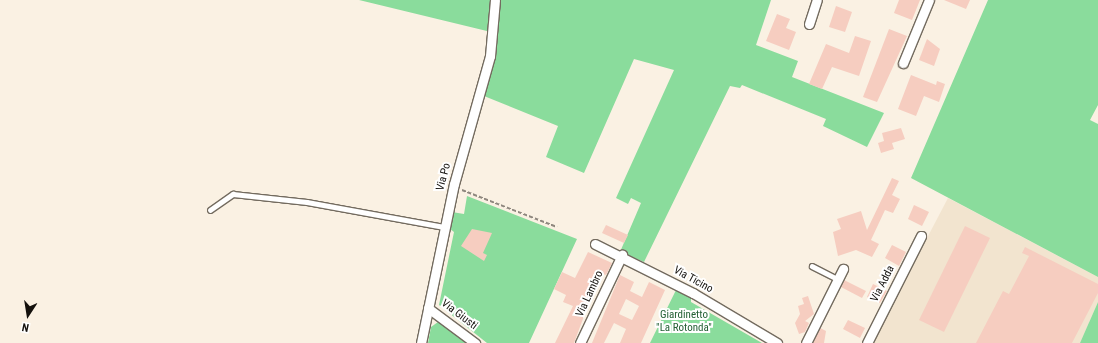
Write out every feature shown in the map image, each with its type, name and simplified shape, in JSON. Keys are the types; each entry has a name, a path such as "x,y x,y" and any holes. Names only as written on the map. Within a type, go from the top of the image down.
{"street":[{"name":"Via Po","path":"421,343 453,186 482,91 494,19 495,0"},
{"path":"809,24 817,0"},
{"path":"903,63 929,0"},
{"name":"Via Adda","path":"867,343 921,236"},
{"name":"Via Ticino","path":"595,244 622,255 777,343"},
{"name":"Via Lambro","path":"580,343 622,255"},
{"path":"806,343 843,269"},
{"name":"Via Giusti","path":"428,308 476,343"}],"lane":[{"path":"210,210 233,194 308,202 444,227"},
{"path":"812,266 838,279"}],"path":[{"path":"453,186 557,227"}],"shaded area":[{"path":"948,198 1098,277 1098,302 1080,343 872,343"}],"green space":[{"path":"359,0 771,0 756,45 798,61 792,77 884,113 867,147 823,126 826,119 742,85 740,88 730,86 644,262 620,252 641,203 631,198 628,204 616,198 674,70 634,59 584,173 546,157 558,126 484,96 499,21 493,19 491,32"},
{"path":"988,0 1098,0 1098,105 1090,120 1098,124 1098,277 911,178"},
{"path":"467,196 577,239 529,343 487,343 439,305 454,232 450,229 452,212 464,214"},
{"name":"Giardinetto \"La Rotonda\"","path":"677,288 691,297 691,302 762,343 650,343"},
{"path":"1098,302 1098,343 1080,343"},
{"path":"438,322 445,325 466,343 428,343 431,327"}],"building":[{"path":"899,0 920,0 912,20 894,13"},
{"path":"944,0 970,0 966,9"},
{"path":"836,6 852,12 845,32 829,27"},
{"path":"777,14 790,19 786,28 796,32 789,50 766,41"},
{"path":"889,29 907,36 877,102 863,97"},
{"path":"855,36 871,41 859,76 832,67 822,89 809,84 826,44 849,53"},
{"path":"927,39 940,49 934,66 919,60"},
{"path":"911,75 936,85 937,81 945,84 939,102 924,96 916,116 898,109"},
{"path":"901,128 905,139 892,143 894,149 881,153 878,143 884,141 882,133"},
{"path":"892,178 899,181 892,195 900,199 893,213 885,210 871,240 879,244 872,257 856,250 838,256 833,232 841,229 837,219 861,211 867,230"},
{"path":"914,205 929,212 922,226 908,219"},
{"path":"606,225 628,235 624,243 602,233"},
{"path":"965,226 990,238 944,332 919,320"},
{"path":"472,229 492,233 483,253 487,255 484,261 461,246"},
{"path":"892,245 906,252 899,266 885,258"},
{"path":"1025,247 1098,284 1098,293 1072,343 976,343 1003,291 1009,294 1029,256 1022,253"},
{"path":"588,252 612,263 606,275 600,273 574,343 555,343 573,306 563,302 566,295 554,289 562,272 575,278"},
{"path":"620,275 634,282 630,291 642,297 649,282 665,290 641,343 620,343 626,329 614,323 604,343 592,343","holes":["626,299 639,306 632,320 619,314"]},
{"path":"844,280 866,291 862,298 841,287"},
{"path":"873,284 887,291 880,303 867,297"},
{"path":"808,296 814,314 805,321 809,323 805,332 799,334 795,323 800,314 798,306 804,304 802,298"},
{"path":"848,320 865,328 860,338 843,329"},
{"path":"820,328 826,331 824,343 813,343"}]}
